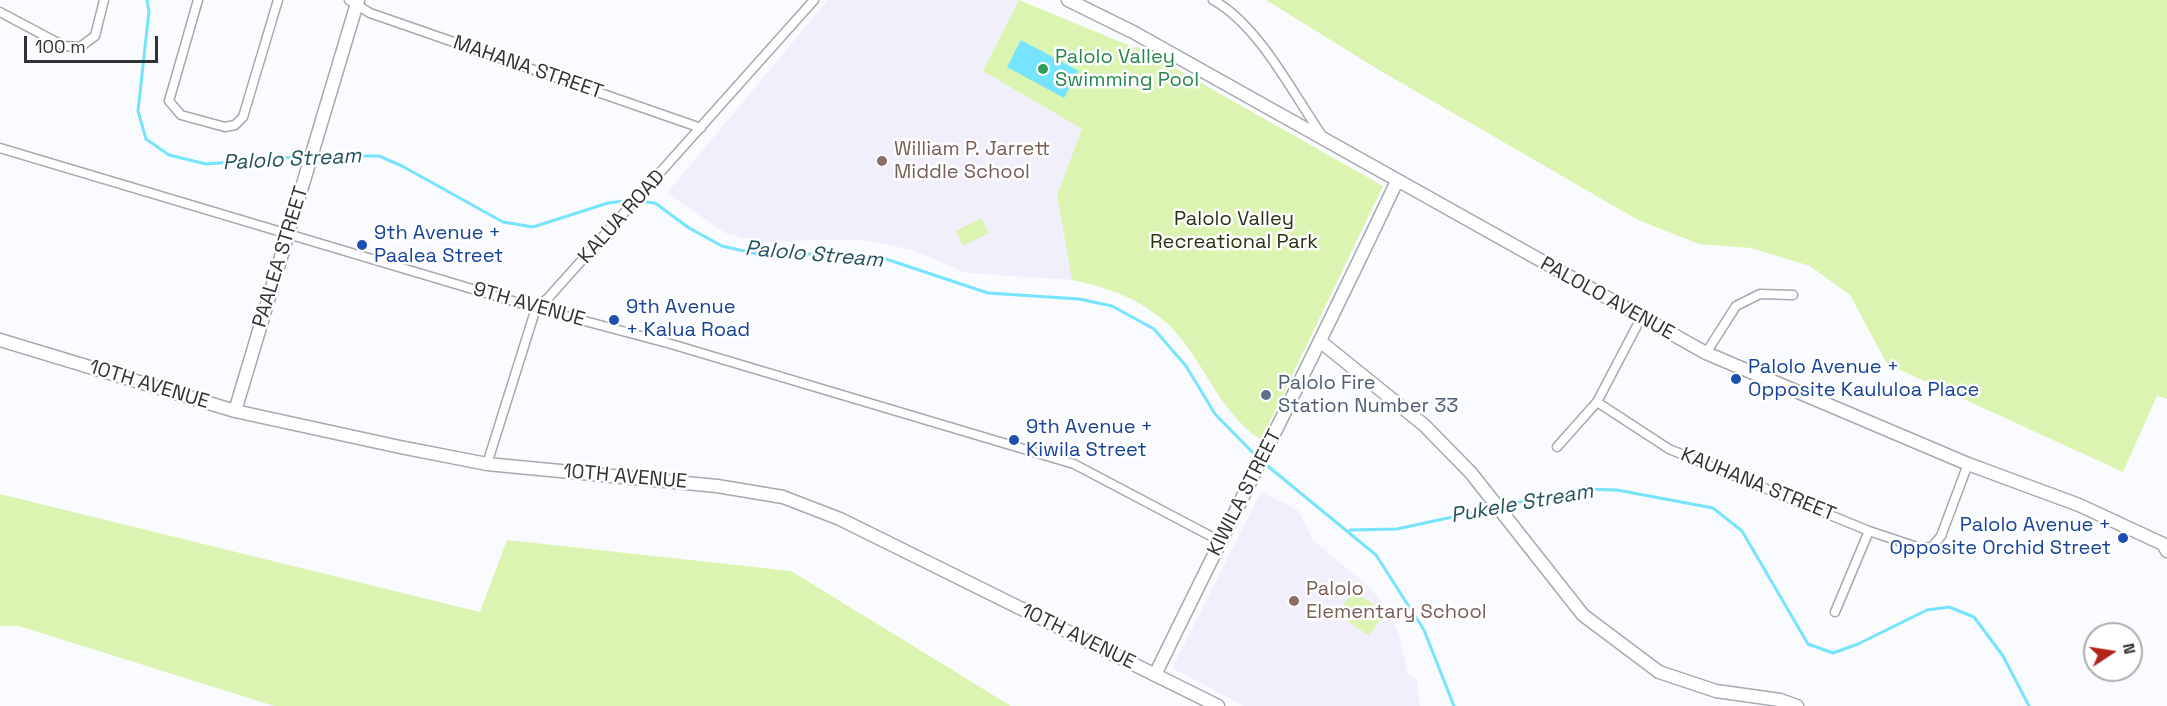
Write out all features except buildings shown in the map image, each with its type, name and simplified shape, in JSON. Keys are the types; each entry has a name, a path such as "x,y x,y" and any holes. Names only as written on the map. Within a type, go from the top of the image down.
{"street":[{"path":"0,12 64,46 80,47 90,41 98,30 104,0"},
{"path":"198,0 169,101 181,115 225,127 235,124 243,117 278,0"},
{"name":"KALUA ROAD","path":"487,464 536,308 549,297 649,188 814,0"},
{"name":"PALOLO AVENUE","path":"1068,0 1133,32 1323,137 1397,181 1706,353 1968,464 2079,505 2166,547"},
{"path":"1213,0 1224,6 1246,28 1323,137"},
{"name":"MAHANA STREET","path":"354,2 370,14 701,128"},
{"name":"PAALEA STREET","path":"235,411 289,234 354,2"},
{"name":"9TH AVENUE","path":"0,148 536,308 671,344 1074,464 1220,541"},
{"name":"KIWILA STREET","path":"1155,675 1254,472 1321,342 1397,181"},
{"path":"1706,353 1737,306 1760,294 1793,295"},
{"path":"1557,447 1597,402 1641,318"},
{"name":"10TH AVENUE","path":"0,340 235,411 487,464 717,486 783,497 840,519 1218,706"},
{"path":"1321,342 1424,424 1471,473 1504,518 1583,615 1659,672 1716,691 1780,700 1797,706"},
{"name":"KAUHANA STREET","path":"1597,402 1669,449 1869,531 1920,548 1932,547 1941,536 1968,464"},
{"path":"1835,612 1869,531"}],"shaded area":[{"name":"William P. Jarrett Middle School","path":"828,0 1019,0 984,71 1082,129 1057,195 1072,280 966,273 913,250 862,240 808,240 776,243 747,239 725,233 667,193"},
{"name":"Palolo Elementary School","path":"1261,492 1298,510 1313,540 1372,590 1390,612 1399,634 1408,675 1417,679 1420,706 1244,706 1172,668"}],"green space":[{"name":"Palolo Valley Recreational Park","path":"1019,0 1135,48 1136,46 1383,186 1261,440 1231,413 1189,349 1163,320 1142,305 1120,294 1072,280 1057,195 1082,129 983,71"},
{"path":"1266,0 2167,0 2167,399 2157,396 2123,472 1887,364 1850,295 1810,266 1751,248 1699,244 1638,220 1379,70"},
{"path":"981,218 989,233 963,246 956,231"},
{"path":"0,494 480,612 507,540 791,571 1011,706 274,706 19,626 0,626"},
{"path":"1353,591 1385,612 1369,636 1337,614"}],"water":[{"name":"Palolo Valley Swimming Pool","path":"1021,40 1079,71 1064,98 1007,67"}],"waterway":[{"name":"Palolo Stream","path":"147,0 149,11 138,111 146,139 169,155 206,164 308,156"},
{"name":"Palolo Stream","path":"314,156 379,156 402,166 503,222 533,227 608,203 632,200"},
{"name":"Palolo Stream","path":"638,201 655,203 689,228 722,246 757,254 844,254 883,258 988,293 1079,299 1112,306 1154,329 1186,366 1215,414 1259,459"},
{"path":"1264,463 1376,555 1424,630 1454,706"},
{"name":"Pukele Stream","path":"1500,506 1584,489 1617,490 1713,508 1742,531 1808,644 1833,653 1858,644 1927,610 1949,607 1974,617 2003,656 2029,706"},
{"name":"Pukele Stream","path":"1350,530 1397,529 1494,508"}],"place":[{"name":"Palolo Valley Swimming Pool","path":"1043,69"},
{"name":"William P. Jarrett Middle School","path":"882,161"},
{"name":"9th Avenue + Paalea Street","path":"362,245"},
{"name":"9th Avenue + Kalua Road","path":"614,320"},
{"name":"Palolo Avenue + Opposite Kaululoa Place","path":"1736,379"},
{"name":"Palolo Fire Station Number 33","path":"1266,395"},
{"name":"9th Avenue + Kiwila Street","path":"1014,440"},
{"name":"Palolo Avenue + Opposite Orchid Street","path":"2123,538"},
{"name":"Palolo Elementary School","path":"1294,601"}]}
